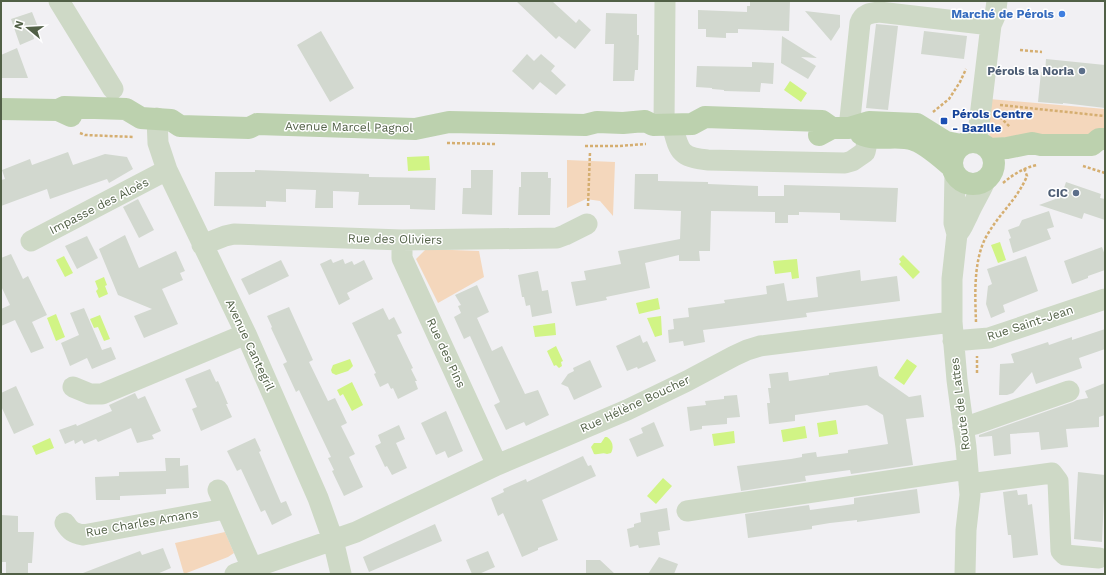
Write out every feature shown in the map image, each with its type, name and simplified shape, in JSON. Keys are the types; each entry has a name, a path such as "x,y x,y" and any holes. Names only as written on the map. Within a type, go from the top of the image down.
{"main road":[{"name":"Avenue Marcel Pagnol","path":"1,109 58,110 64,107 126,109 157,123 199,127 249,128 257,124 415,129 449,122 585,124 595,130 611,135 671,128 706,117 822,122 868,138 914,140 937,155 954,171 960,180 965,183 979,184 984,162"},
{"path":"841,128 869,122 917,124 946,142 984,162"},
{"path":"954,171 953,155 984,162 1101,145"}],"street":[{"path":"59,1 113,89"},
{"path":"665,1 671,128 685,155 698,160 845,163 852,162 865,152 868,138"},
{"path":"957,234 962,228 980,193 984,162 991,25 995,16 997,1"},
{"path":"841,128 860,23 861,19 865,15 879,12 991,25"},
{"name":"Avenue Cantegril","path":"157,123 167,170 246,334 318,498 333,540 341,574"},
{"name":"Impasse des Aloès","path":"31,241 167,170"},
{"path":"954,171 954,224 957,234"},
{"name":"Rue des Oliviers","path":"202,245 234,234 402,240 557,238 587,224"},
{"name":"Route de Lattes","path":"957,234 952,279 952,332 970,495 966,530 965,574"},
{"name":"Rue des Pins","path":"402,240 402,258 497,465"},
{"name":"Rue Saint-Jean","path":"952,332 977,339 989,338 1105,299"},
{"name":"Rue Hélène Boucher","path":"243,571 356,532 497,465 627,410 747,350 760,346 952,332"},
{"path":"73,387 90,394 102,394 246,334"},
{"path":"963,427 1069,391"},
{"path":"688,510 968,476 1052,473 1058,481 1061,551 1065,555 1098,558"},
{"name":"Rue Charles Amans","path":"65,523 69,530 83,535 221,499 243,571"}],"path":[{"path":"1020,50 1042,52"},
{"path":"931,114 950,99 966,68"},
{"path":"987,102 1105,116"},
{"path":"977,378 975,288 980,250 988,233 1021,189 1027,176 1028,156 1012,130 1001,119 998,113"},
{"path":"85,135 157,123"},
{"path":"584,146 619,146 671,128"},
{"path":"442,143 498,144"},
{"path":"587,224 590,152"},
{"path":"984,162 1015,173 1028,156"},
{"path":"1082,166 1105,172"}],"shaded area":[{"path":"790,81 807,93 801,102 784,90"},
{"path":"989,99 1105,109 1105,136 990,138 988,128"},
{"path":"429,156 430,170 408,171 407,157"},
{"path":"567,160 615,162 613,216 600,201 586,199 567,208"},
{"path":"1000,242 1006,260 998,263 991,245"},
{"path":"426,249 479,251 484,277 438,303 416,259"},
{"path":"903,255 920,272 913,279 899,264 901,262 899,259"},
{"path":"64,256 73,273 65,277 56,260"},
{"path":"797,259 799,278 792,279 791,272 775,274 773,261"},
{"path":"104,277 108,294 99,298 96,291 98,289 95,281"},
{"path":"658,298 660,309 639,314 636,303"},
{"path":"56,314 65,337 56,341 47,318"},
{"path":"100,315 110,339 104,341 98,327 94,328 90,319"},
{"path":"661,316 662,335 655,337 647,318"},
{"path":"555,323 556,335 535,337 533,326"},
{"path":"556,346 563,361 561,362 562,366 559,368 556,365 554,366 547,351"},
{"path":"350,359 353,366 348,371 336,375 332,373 331,370 333,365"},
{"path":"907,359 917,366 904,385 894,378"},
{"path":"352,382 363,405 352,411 343,394 340,396 337,390"},
{"path":"836,420 838,434 819,437 817,423"},
{"path":"805,426 807,438 783,442 781,430"},
{"path":"734,431 735,443 714,446 712,434"},
{"path":"605,437 612,442 613,446 611,453 594,454 591,447 594,443 601,443"},
{"path":"50,438 54,448 36,455 32,446"},
{"path":"663,478 672,486 656,504 647,496"},
{"path":"225,532 234,553 228,557 184,574 175,543"}],"building":[{"path":"516,1 552,1 576,23 579,19 591,30 575,49 559,36 556,39"},
{"path":"750,1 790,1 789,31 738,29 738,33 726,33 726,38 706,37 706,29 698,29 698,10 747,12 747,6 750,6"},
{"path":"805,11 840,15 840,27 831,41"},
{"path":"32,12 40,32 33,35 34,39 20,45 11,19"},
{"path":"606,13 637,14 637,35 639,35 638,70 635,70 634,81 613,81 614,44 605,44"},
{"path":"876,24 898,26 888,110 866,108"},
{"path":"321,31 354,88 330,102 297,45"},
{"path":"924,31 967,36 964,59 921,54"},
{"path":"782,36 817,58 801,57 816,66 808,79 781,63"},
{"path":"17,48 28,78 1,78 1,55"},
{"path":"527,54 534,61 541,54 555,66 551,71 566,85 556,95 540,82 533,90 512,71"},
{"path":"1046,59 1105,65 1105,108 1063,103 1038,102 1041,72 1045,73"},
{"path":"752,62 774,63 773,84 761,83 760,92 724,91 712,88 696,87 697,66 752,67"},
{"path":"68,152 73,165 105,154 127,157 133,169 109,183 107,179 50,199 47,189 1,206 1,180 5,179 2,170 30,159 32,165"},
{"path":"255,170 369,174 369,177 436,178 435,210 410,209 410,205 358,205 359,192 333,191 333,208 315,208 316,190 286,189 286,202 266,201 266,207 214,206 215,172 255,172"},
{"path":"471,170 493,170 492,215 462,214 463,188 471,188"},
{"path":"521,172 548,172 548,178 551,178 550,215 518,215"},
{"path":"635,174 658,174 658,181 708,182 708,184 758,186 758,196 784,196 784,185 898,188 896,222 840,220 840,213 799,212 799,215 788,215 788,223 775,223 775,212 711,211 710,251 699,251 700,261 679,261 679,255 645,263 650,288 606,297 607,300 576,306 571,282 586,280 584,271 621,264 618,251 680,239 681,211 634,209"},
{"path":"1066,182 1101,194 1100,198 1105,199 1105,220 1084,213 1082,219 1039,205 1061,197"},
{"path":"138,199 154,230 139,238 123,207"},
{"path":"1049,211 1054,227 1047,229 1051,239 1013,253 1009,239 1011,238 1008,230 1019,226 1022,220"},
{"path":"125,235 139,268 176,251 185,271 180,273 183,280 162,289 178,324 144,338 134,316 152,309 118,295 99,249"},
{"path":"87,236 98,258 77,269 65,246"},
{"path":"1102,247 1105,255 1105,270 1072,284 1064,261"},
{"path":"11,254 23,279 28,276 47,315 32,322 44,348 31,353 15,320 1,326 1,309 10,305 1,286 1,258"},
{"path":"1026,256 1038,291 1003,305 1005,312 991,318 986,304 988,286 992,284 987,269"},
{"path":"331,259 333,263 343,259 345,264 352,261 354,265 364,260 373,279 347,293 350,299 339,305 320,264"},
{"path":"281,260 289,276 249,295 241,279"},
{"path":"860,270 861,281 897,276 900,301 806,313 807,317 703,330 705,342 684,346 683,341 669,343 668,330 674,329 673,319 689,317 688,308 725,303 724,300 767,294 766,286 784,283 787,301 818,297 816,277"},
{"path":"538,271 542,291 548,290 552,313 532,317 530,305 526,306 524,297 522,297 518,275"},
{"path":"477,285 489,312 477,318 492,351 502,346 525,394 538,390 549,415 526,426 524,422 506,430 494,405 500,402 470,336 464,339 454,317 461,313 458,306 461,305 455,295"},
{"path":"289,307 313,360 309,362 328,401 335,398 347,423 341,426 355,454 349,457 363,487 344,496 332,471 334,470 328,458 331,457 299,390 296,392 283,364 287,362 267,316"},
{"path":"84,308 102,350 111,347 116,359 92,369 87,358 70,366 61,343 79,335 70,313"},
{"path":"383,308 389,320 394,317 402,333 397,335 413,368 411,369 417,381 415,381 418,389 398,399 393,388 391,389 388,383 380,387 374,374 376,373 352,323"},
{"path":"1105,329 1105,349 1079,358 1082,368 1036,384 1032,372 1013,393 999,395 1000,364 1014,363 1011,354 1048,342 1049,345 1072,337 1072,340"},
{"path":"640,335 643,343 647,341 656,361 638,369 637,367 627,371 616,346"},
{"path":"590,360 602,387 574,400 568,387 561,384 568,374 574,371 573,368"},
{"path":"877,366 879,376 909,397 921,395 924,417 906,419 913,465 851,474 850,470 805,476 806,481 741,491 737,466 791,459 802,457 802,454 816,452 817,457 848,453 848,450 888,444 883,415 867,405 795,415 795,421 769,424 767,403 770,403 768,388 771,388 769,374 788,372 789,381"},
{"path":"210,369 216,382 218,381 232,417 201,431 192,409 197,407 185,379"},
{"path":"1105,383 1105,415 1099,417 1099,427 1066,429 1068,447 1041,450 1039,432 1010,434 1011,454 994,456 992,436 979,437 979,435 1077,400 1088,398 1085,391"},
{"path":"16,386 34,425 14,434 1,406 1,393"},
{"path":"135,393 138,399 145,396 161,431 152,435 154,439 137,443 131,428 98,442 96,439 84,444 82,440 75,444 74,440 65,444 59,430 76,424 77,426 112,411 109,405"},
{"path":"737,395 740,417 727,418 727,424 702,426 702,429 690,431 687,407 706,405 705,401 724,399 724,396"},
{"path":"446,411 463,451 448,458 445,451 436,455 421,423"},
{"path":"654,422 664,446 637,457 629,439 643,433 641,428"},
{"path":"399,425 405,439 396,443 407,468 392,475 387,466 385,467 375,446 381,443 378,435"},
{"path":"255,438 261,451 259,452 281,503 286,501 292,515 272,525 265,510 261,512 241,469 237,471 227,451"},
{"path":"583,456 588,466 591,465 596,476 542,500 558,540 538,548 538,550 522,557 503,513 498,516 491,498 504,492 503,489 526,479 527,482"},
{"path":"165,458 180,458 180,466 188,465 189,488 166,489 166,494 120,496 120,500 96,500 95,477 119,476 119,472 166,471"},
{"path":"1078,472 1105,475 1102,542 1074,539"},
{"path":"917,489 920,513 857,522 857,520 830,523 812,526 812,529 748,538 745,514 809,505 810,510 854,504 854,498"},
{"path":"1017,490 1018,495 1027,494 1028,505 1032,504 1038,555 1013,558 1011,535 1008,535 1003,492"},
{"path":"667,508 670,530 658,532 660,545 639,548 638,545 630,547 627,529 634,527 634,524 641,522 640,513"},
{"path":"1,515 18,516 18,532 34,532 32,563 28,563 28,574 6,574 6,562 1,562"},
{"path":"435,524 442,541 369,572 363,557"},
{"path":"163,548 171,568 157,574 83,574 140,551 142,555"},
{"path":"488,551 495,567 479,574 472,574 466,560"},
{"path":"659,557 678,564 674,574 648,574"},
{"path":"586,560 600,560 615,574 586,574"}],"place":[{"name":"Marché de Pérols","path":"1062,14"},
{"name":"Pérols la Noria","path":"1082,71"},
{"name":"Pérols Centre - Bazille","path":"944,121"},
{"name":"CIC","path":"1076,193"}]}
